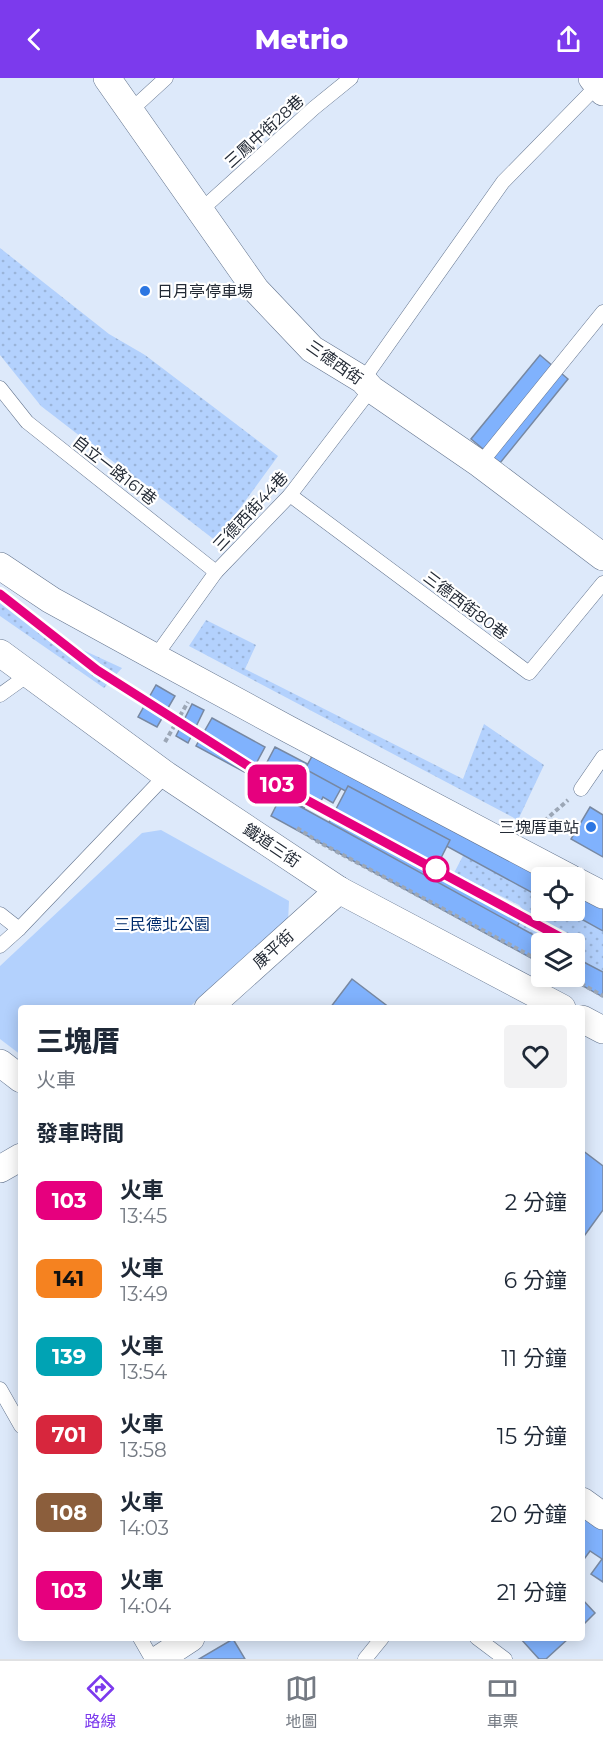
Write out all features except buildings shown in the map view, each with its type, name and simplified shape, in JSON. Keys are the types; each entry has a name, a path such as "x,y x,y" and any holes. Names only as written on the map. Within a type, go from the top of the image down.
{"street":[{"name":"三德西街","path":"106,78 256,290 312,349 480,464 603,557"},
{"path":"0,566 51,600 154,657 550,867"},
{"name":"鐵道三街","path":"0,653 166,775 339,890 556,1005"},
{"path":"585,886 603,895"},
{"name":"康平街","path":"211,1005 339,890"},
{"path":"585,1021 603,1030"},
{"path":"0,1063 18,1077"},
{"path":"0,1169 18,1159"},
{"path":"585,1503 603,1515"},
{"path":"159,1659 186,1641"}],"lane":[{"path":"130,111 166,78"},
{"name":"三鳳中街28巷","path":"200,211 314,108 351,78"},
{"name":"三德西街44巷","path":"154,657 216,572 290,495 503,182 597,85"},
{"path":"480,464 603,312"},
{"name":"自立一路161巷","path":"0,388 27,422 216,572"},
{"name":"三德西街80巷","path":"290,495 529,673 603,583"},
{"path":"0,695 28,675"},
{"path":"581,789 603,758"},
{"path":"0,946 166,775"},
{"path":"0,914 19,928"},
{"path":"0,1389 18,1421"},
{"path":"142,1641 152,1659"},
{"path":"365,1659 380,1641"},
{"path":"481,1641 505,1659"}],"path":[{"path":"174,748 165,742 193,693"},
{"path":"514,847 581,789"},
{"path":"289,822 317,841 531,956"},
{"path":"585,986 603,996"}],"green space":[{"path":"0,248 109,334 145,355 278,456 216,541 41,406 0,355"},
{"path":"0,602 59,639 122,668 104,688 0,616"},
{"path":"206,620 256,645 245,669 463,779 484,724 544,765 518,820 189,646"},
{"name":"三民德北公園","path":"161,830 289,901 288,922 191,1005 18,1005 18,1053 0,1039 0,966 142,833"},
{"path":"466,850 531,885 531,921 585,921 585,915 603,922 603,986 585,976 585,933 531,933 531,939 514,932 525,912 519,905 454,873"}],"train":[{"name":"103","path":"0,594 97,670 275,783 553,933"}],"place":[{"name":"日月亭停車場","path":"145,291"},
{"name":"三塊厝車站","path":"591,827"}]}
